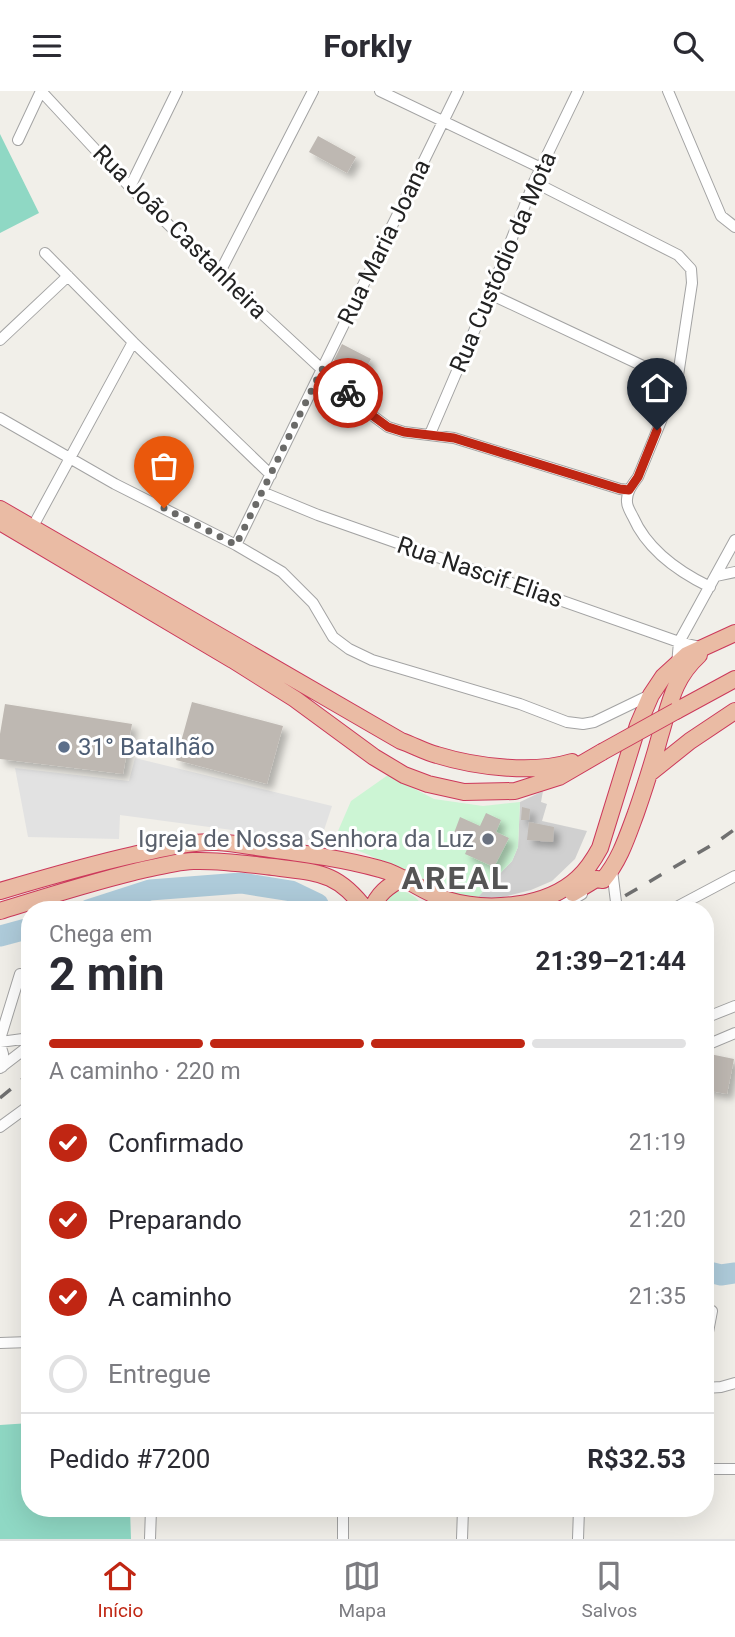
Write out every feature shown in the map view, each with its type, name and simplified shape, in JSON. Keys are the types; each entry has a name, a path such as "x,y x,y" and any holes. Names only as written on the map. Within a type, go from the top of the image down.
{"highway":[{"path":"0,509 401,741 437,755 483,765 523,769 559,766 598,754"},
{"path":"0,522 233,660 295,699 374,757 404,775 428,784 464,792 515,792 559,777 735,679"},
{"path":"600,873 600,848 638,725 651,695 677,662 735,633"},
{"path":"555,901 600,873 625,844 678,679 707,645"},
{"path":"650,773 690,741 735,711"},
{"path":"638,725 649,721 662,732"},
{"path":"0,891 102,862 175,845 220,842 328,856 384,870 448,901"},
{"path":"33,901 105,879 190,861 312,872 328,876 344,885 359,901"},
{"path":"102,862 105,879"},
{"path":"530,901 561,890 577,879 600,873"},
{"path":"376,901 388,886 402,878"},
{"path":"430,893 435,901"},
{"path":"0,911 21,905"}],"street":[{"path":"18,140 41,91"},
{"name":"Rua João Castanheira","path":"41,91 130,187 219,274 369,413 388,427 404,432 454,438 629,490"},
{"path":"130,187 177,91"},
{"path":"219,274 313,91"},
{"path":"380,91 541,168"},
{"name":"Rua Maria Joana","path":"236,545 458,91"},
{"name":"Rua Custódio da Mota","path":"430,434 534,182 578,91"},
{"path":"668,91 721,216 735,227"},
{"path":"534,182 678,255 691,269 692,283 677,382 638,477 629,490 626,503 639,531 659,554 710,587"},
{"path":"45,253 271,475"},
{"path":"0,341 68,276"},
{"path":"490,293 677,382"},
{"path":"32,528 133,342"},
{"path":"0,418 115,484 236,545 282,572 313,603 333,637 349,649 372,660 520,704 567,722 594,722 651,695"},
{"name":"Rua Nascif Elias","path":"262,492 318,515 679,642 707,645"},
{"path":"678,679 679,642 735,540"},
{"path":"716,576 735,572"},
{"path":"570,901 581,895 600,873 615,901"},
{"path":"688,901 735,876"},
{"path":"1,1067 3,1054 0,1042 20,974"},
{"path":"714,1014 735,1006"},
{"path":"714,1042 735,1033"},
{"path":"0,1042 21,1039"},
{"path":"1,1067 21,1052"},
{"path":"0,1127 21,1112"},
{"path":"0,1343 21,1342"},
{"path":"714,1387 735,1383"},
{"path":"714,1469 735,1469"},
{"path":"150,1517 150,1539"},
{"path":"342,1517 343,1539"},
{"path":"462,1539 463,1517"},
{"path":"578,1539 579,1517"}],"shaded area":[{"path":"135,758 332,806 320,842 120,815 119,839 28,837 15,768 129,781"},
{"path":"543,791 541,802 547,804 542,821 587,831 575,859 552,881 531,890 503,897 476,899 512,861 518,847 520,802"}],"green space":[{"path":"0,134 39,213 0,233"},
{"path":"388,775 434,799 483,806 520,802 518,847 512,861 476,899 437,890 369,855 329,845 335,838 351,801"},
{"path":"394,890 412,895 419,901 382,901"},
{"path":"21,1424 21,1517 130,1517 131,1539 0,1539 0,1425"}],"building":[{"path":"318,136 356,157 347,173 309,152"},
{"path":"342,344 371,359 363,374 334,360"},
{"path":"192,702 283,726 267,784 176,760"},
{"name":"31° Batalhão","path":"5,704 132,724 123,774 0,759 0,734"},
{"path":"522,807 530,809 529,820 521,820"},
{"name":"Igreja de Nossa Senhora da Luz","path":"486,813 501,820 496,832 509,838 494,867 465,854 471,840 454,833 460,817 480,826"},
{"path":"529,822 554,827 553,842 527,840"},
{"path":"714,1055 734,1059 727,1094 714,1092"}],"waterway":[{"path":"116,901 150,890 241,883 291,891 312,901"},
{"path":"0,936 21,930"},
{"path":"714,1273 735,1273"}],"railway":[{"path":"616,901 735,829"},
{"path":"0,1098 21,1080"}],"way so far":[{"path":"164,508 236,545 322,369 348,393"}],"place":[{"name":"31° Batalhão","path":"64,747"},
{"name":"Igreja de Nossa Senhora da Luz","path":"488,839"}],"district":[{"name":"AREAL","path":"456,878"}],"route":[{"path":"348,393 388,427 404,432 454,438 620,489 629,490 638,477 657,430"}]}
